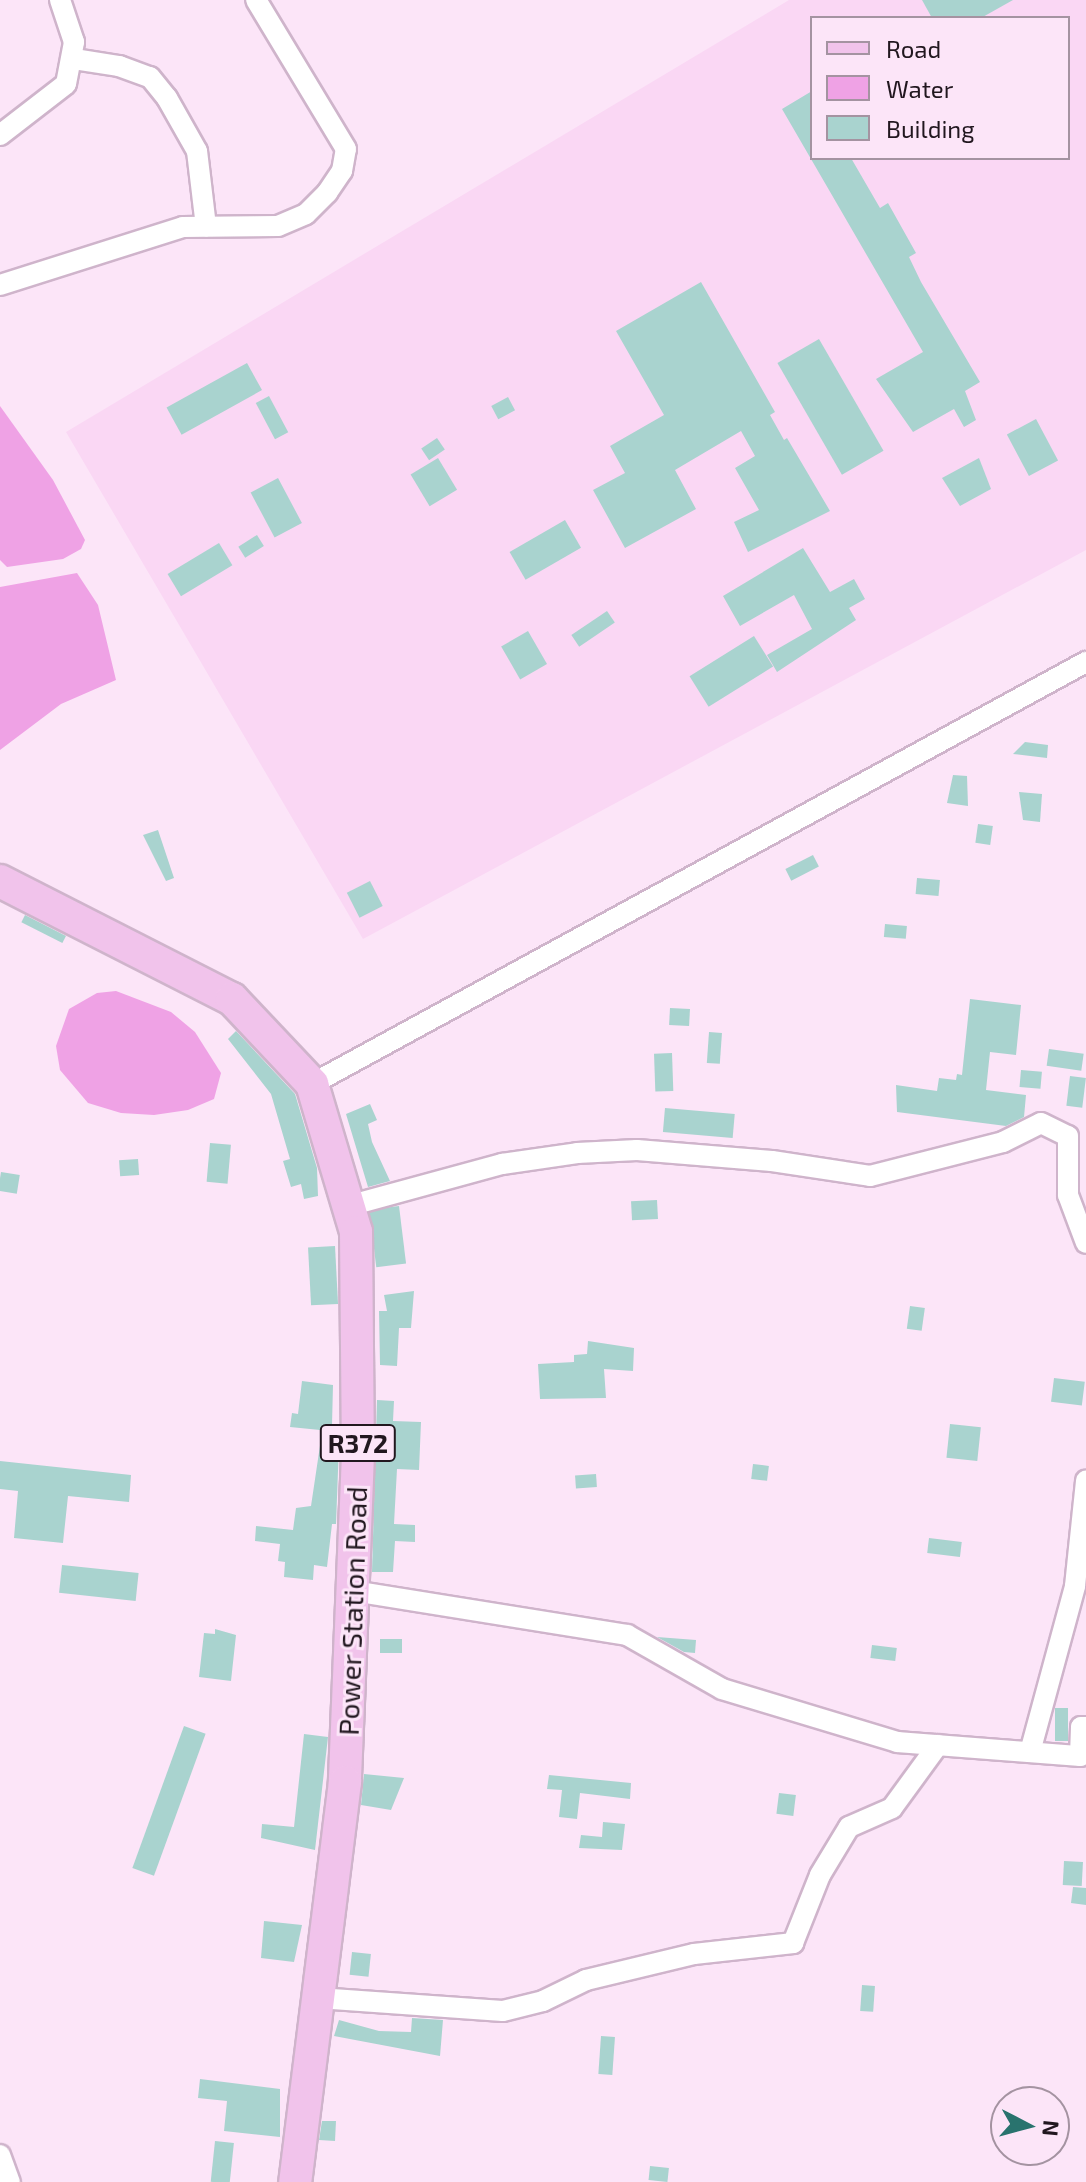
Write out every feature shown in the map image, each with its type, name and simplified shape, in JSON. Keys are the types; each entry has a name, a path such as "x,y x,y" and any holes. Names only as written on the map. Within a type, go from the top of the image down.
{"main road":[{"name":"Power Station Road","path":"0,881 232,999 312,1084 356,1232 353,1591 345,1782 295,2182"}],"street":[{"path":"0,135 66,84 74,59 74,42 60,0"},
{"path":"0,285 183,227 278,226 306,214 342,171 346,149 256,0"},
{"path":"74,59 150,77 167,98 197,151 206,226"},
{"path":"312,1084 1086,662"},
{"path":"348,1206 502,1164 577,1153 637,1150 870,1176 1003,1142 1041,1123 1068,1136 1068,1195 1086,1243"},
{"path":"1030,1752 1075,1586 1086,1481"},
{"path":"353,1591 627,1635 722,1689 897,1742 1080,1756 1081,1727 1086,1727"},
{"path":"318,1998 503,2011 543,2001 586,1980 694,1954 793,1943 820,1875 849,1827 892,1808 938,1745"},
{"path":"0,2155 10,2182"}],"shaded area":[{"path":"789,0 1086,0 1086,550 363,939 66,432"}],"water":[{"path":"0,406 53,480 85,540 81,549 63,559 7,567 0,560"},
{"path":"77,573 98,605 116,680 61,704 0,750 0,587"},
{"path":"116,991 171,1012 195,1032 221,1073 214,1099 188,1110 154,1115 121,1113 88,1103 60,1070 56,1046 69,1009 97,993"}],"building":[{"path":"922,0 1013,0 985,16 931,16"},
{"path":"810,92 810,157 782,109"},
{"path":"812,160 852,160 880,208 888,203 916,253 909,257 921,282 980,382 965,391 976,420 964,427 954,409 913,432 876,379 923,352"},
{"path":"701,282 775,412 770,415 784,440 787,438 830,511 748,552 734,522 759,510 735,468 755,456 741,431 675,470 696,509 625,548 593,490 625,473 610,446 664,415 616,331"},
{"path":"819,339 884,451 842,475 777,363"},
{"path":"247,363 262,390 182,435 167,408"},
{"path":"269,396 288,432 275,439 256,403"},
{"path":"508,397 515,410 498,419 491,406"},
{"path":"1036,419 1058,460 1029,476 1007,434"},
{"path":"437,438 445,450 429,460 421,449"},
{"path":"438,458 457,490 430,506 411,474"},
{"path":"979,458 991,489 960,506 942,478"},
{"path":"278,478 302,523 275,538 251,493"},
{"path":"565,520 581,548 526,580 510,552"},
{"path":"257,535 264,546 245,558 238,547"},
{"path":"219,543 232,565 181,596 168,574"},
{"path":"803,548 830,592 854,579 865,599 849,608 856,620 777,672 767,655 812,629 794,595 740,626 723,596"},
{"path":"607,611 615,623 579,647 571,635"},
{"path":"528,631 547,664 520,679 501,646"},
{"path":"754,636 773,667 709,707 690,676"},
{"path":"1025,742 1048,745 1047,758 1013,754"},
{"path":"953,775 967,776 968,806 947,803"},
{"path":"1019,792 1042,794 1040,822 1023,820"},
{"path":"978,824 993,826 990,845 975,843"},
{"path":"158,830 174,878 166,881 143,835"},
{"path":"813,855 819,867 791,881 785,869"},
{"path":"917,878 940,880 939,896 916,894"},
{"path":"370,881 383,906 360,918 347,893"},
{"path":"25,915 66,936 62,943 21,922"},
{"path":"885,924 907,926 906,939 884,937"},
{"path":"970,999 1021,1005 1016,1055 990,1052 986,1090 1026,1095 1024,1117 1006,1126 897,1112 896,1085 937,1091 939,1078 956,1080 957,1074 962,1075"},
{"path":"670,1008 690,1009 689,1026 669,1025"},
{"path":"236,1031 295,1094 317,1168 318,1196 304,1199 301,1184 291,1187 283,1161 290,1159 271,1094 228,1039"},
{"path":"709,1032 722,1033 720,1064 707,1063"},
{"path":"1049,1049 1084,1054 1081,1071 1047,1066"},
{"path":"672,1053 673,1091 655,1092 654,1054"},
{"path":"1021,1070 1042,1072 1040,1089 1020,1087"},
{"path":"1070,1076 1086,1078 1082,1108 1066,1106"},
{"path":"370,1104 377,1120 368,1124 372,1142 390,1181 368,1187 346,1114"},
{"path":"665,1108 735,1114 733,1138 663,1132"},
{"path":"210,1143 231,1145 228,1184 207,1182"},
{"path":"138,1159 139,1175 120,1176 119,1160"},
{"path":"1,1172 20,1175 17,1194 0,1191"},
{"path":"657,1200 658,1219 632,1220 631,1201"},
{"path":"399,1206 406,1264 376,1267 369,1210"},
{"path":"335,1246 338,1304 311,1305 308,1247"},
{"path":"414,1291 411,1328 399,1328 397,1366 380,1365 379,1311 387,1311 384,1295"},
{"path":"910,1306 925,1308 922,1331 907,1329"},
{"path":"588,1341 634,1348 633,1371 604,1369 606,1398 540,1399 538,1364 574,1362 574,1355 587,1354"},
{"path":"1054,1378 1085,1382 1082,1406 1051,1402"},
{"path":"302,1381 333,1385 332,1425 337,1426 335,1444 339,1444 336,1524 332,1524 327,1567 314,1565 313,1580 284,1577 285,1562 278,1561 280,1544 255,1541 256,1526 293,1530 296,1508 311,1506 320,1430 290,1427 292,1413 298,1414"},
{"path":"377,1400 394,1401 393,1421 421,1422 419,1470 397,1469 394,1524 415,1525 415,1542 395,1541 393,1572 372,1572"},
{"path":"950,1424 981,1427 977,1461 946,1458"},
{"path":"0,1461 131,1475 129,1502 68,1496 63,1543 14,1538 18,1491 0,1489"},
{"path":"753,1464 769,1466 767,1481 751,1479"},
{"path":"596,1474 597,1487 576,1488 575,1475"},
{"path":"929,1538 962,1542 960,1557 927,1553"},
{"path":"62,1565 139,1573 136,1601 59,1593"},
{"path":"215,1629 236,1635 231,1681 199,1677 204,1633 215,1634"},
{"path":"657,1637 696,1640 695,1653 684,1652"},
{"path":"380,1639 402,1639 402,1653 380,1653"},
{"path":"872,1645 897,1648 895,1661 870,1658"},
{"path":"1055,1708 1068,1708 1068,1741 1055,1741"},
{"path":"184,1726 206,1734 154,1876 132,1868"},
{"path":"304,1734 328,1737 315,1850 261,1838 262,1824 294,1827"},
{"path":"364,1774 404,1778 391,1810 361,1805"},
{"path":"549,1775 631,1783 630,1799 580,1793 577,1819 559,1817 562,1790 547,1789"},
{"path":"779,1793 796,1795 793,1816 776,1814"},
{"path":"603,1822 625,1824 622,1850 579,1848 581,1835 602,1837"},
{"path":"1064,1861 1083,1862 1082,1886 1063,1885"},
{"path":"1073,1887 1086,1888 1086,1905 1071,1903"},
{"path":"264,1921 302,1925 294,1962 261,1958"},
{"path":"352,1952 371,1954 368,1977 350,1975"},
{"path":"862,1985 875,1986 873,2012 860,2011"},
{"path":"412,2018 443,2020 440,2056 334,2036 339,2020 379,2031 411,2032"},
{"path":"601,2036 615,2037 612,2075 598,2074"},
{"path":"200,2079 280,2089 280,2137 224,2131 227,2101 198,2098"},
{"path":"322,2121 336,2121 335,2141 319,2140"},
{"path":"215,2141 234,2143 230,2182 211,2182"},
{"path":"650,2166 669,2168 667,2182 649,2180"}]}
